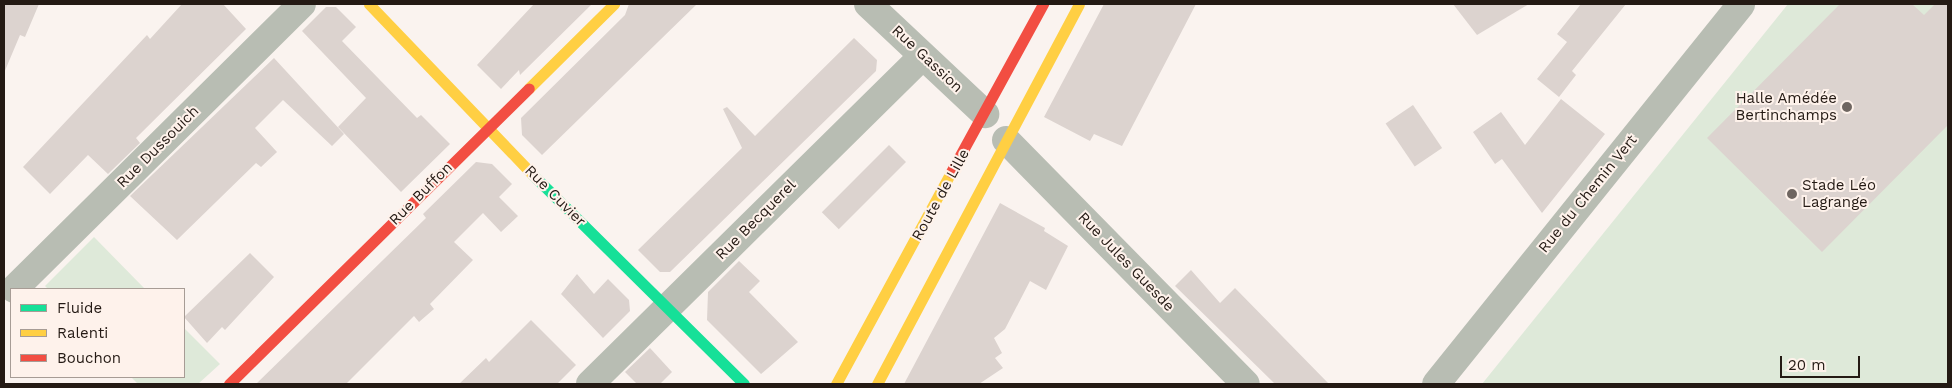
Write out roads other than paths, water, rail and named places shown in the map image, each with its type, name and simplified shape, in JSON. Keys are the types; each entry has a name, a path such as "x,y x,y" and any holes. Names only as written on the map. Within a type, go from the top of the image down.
{"street":[{"name":"Rue Dussouich","path":"15,288 302,4"},
{"name":"Rue Cuvier","path":"369,4 487,129 744,384"},
{"name":"Rue Buffon","path":"228,384 614,4"},
{"name":"Rue Gassion","path":"868,4 985,114"},
{"name":"Route de Lille","path":"836,384 985,114 1043,4"},
{"name":"Route de Lille","path":"877,384 1079,4"},
{"name":"Rue du Chemin Vert","path":"1436,384 1741,4"},
{"name":"Rue Becquerel","path":"590,384 923,56"},
{"name":"Rue Jules Guesde","path":"1006,140 1246,384"}],"place":[{"name":"Halle Amédée Bertinchamps","path":"1847,107"},
{"name":"Stade Léo Lagrange","path":"1792,194"}]}
